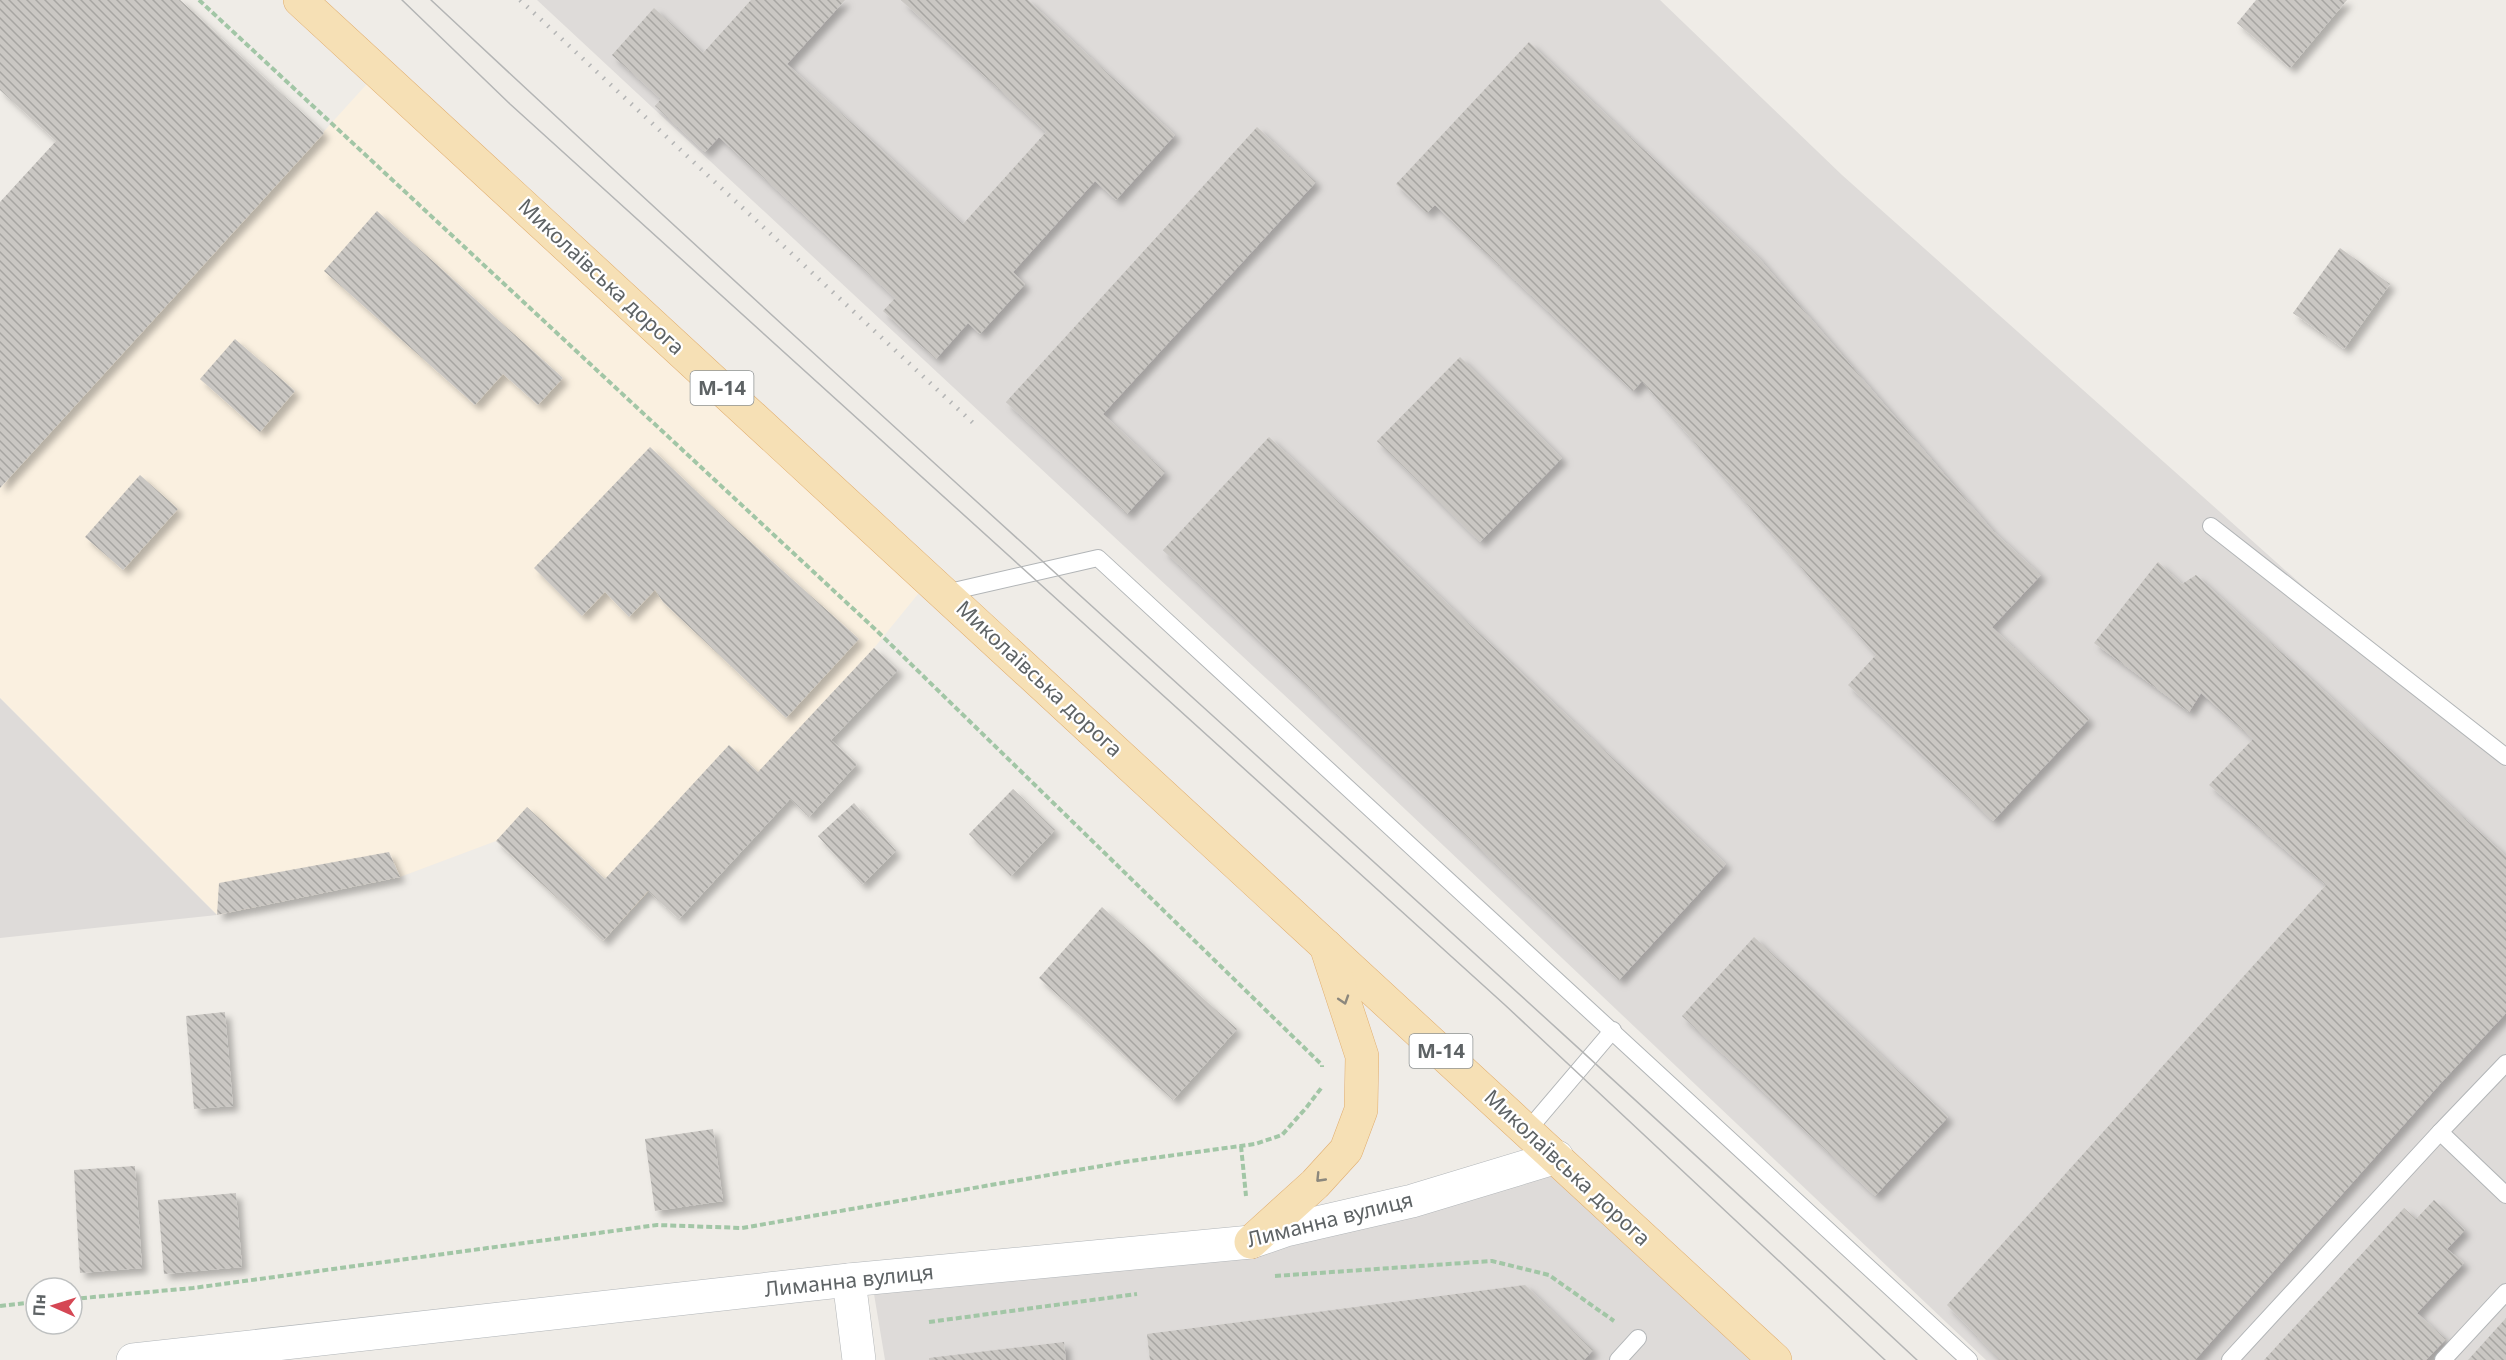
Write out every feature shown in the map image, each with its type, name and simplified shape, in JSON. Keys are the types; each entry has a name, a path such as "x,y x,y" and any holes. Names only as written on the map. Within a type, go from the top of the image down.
{"main road":[{"name":"Миколаївська дорога","path":"300,0 1776,1360"},
{"path":"1251,1242 1315,1184 1346,1150 1361,1110 1362,1056 1325,944"},
{"name":"Лиманна вулиця","path":"133,1360 849,1280 1251,1242 1286,1230 1412,1201 1557,1157"},
{"path":"849,1280 860,1360"}],"lane":[{"path":"2211,526 2506,757"},
{"path":"945,593 1098,558 1970,1360"},
{"path":"1528,1130 1613,1030"},
{"path":"2230,1360 2506,1063"},
{"path":"2440,1132 2506,1195"},
{"path":"2443,1360 2506,1292"},
{"path":"1618,1360 1638,1338"}],"path":[{"path":"199,0 876,630 1322,1065 1322,1075"},
{"path":"84,1298 193,1288 657,1225 742,1228 1124,1162 1256,1144 1282,1135 1323,1086"},
{"path":"1266,1277 1492,1261 1549,1275 1638,1338"},
{"path":"929,1322 1138,1294"},
{"path":"0,1306 24,1303"}],"shaded area":[{"path":"537,0 1660,0 1842,175 2506,767 2506,1360 1986,1360 1311,720"},
{"path":"376,74 927,583 874,648 603,941 496,841 400,877 217,915 0,698 0,488"},
{"path":"0,698 217,915 0,938"},
{"path":"1561,1174 1763,1360 885,1360 874,1294 1289,1239"}],"building":[{"path":"0,0 180,0 324,133 0,488 0,202 56,141 0,90"},
{"path":"751,0 845,0 787,64 963,224 1046,132 901,0 1028,0 1175,135 1116,200 1095,181 1013,272 1025,284 980,334 968,323 936,359 883,311 895,298 719,137 705,152 655,106 661,99 612,55 654,8 703,53"},
{"path":"2256,0 2347,0 2290,68 2237,23"},
{"path":"1529,42 1758,257 1993,531 2041,575 1992,627 2089,719 1993,821 1848,685 1876,655 1642,381 1633,391 1435,205 1427,213 1396,184"},
{"path":"1257,127 1316,182 1103,414 1165,472 1127,514 1006,402"},
{"path":"377,211 563,378 538,405 503,374 475,405 324,271"},
{"path":"2340,248 2390,284 2344,349 2293,313"},
{"path":"235,339 295,391 260,432 200,379"},
{"path":"1460,357 1562,458 1480,542 1377,441"},
{"path":"1269,437 1726,864 1619,980 1163,550"},
{"path":"650,447 735,528 859,639 786,718 663,602 655,590 629,617 605,592 582,616 534,568"},
{"path":"140,475 178,509 123,570 85,537"},
{"path":"2158,562 2182,584 2196,575 2506,856 2506,1013 2195,1360 2000,1360 1947,1305 2326,885 2209,785 2253,739 2201,693 2189,712 2094,643"},
{"path":"874,648 898,670 831,740 857,764 809,817 790,799 679,919 648,891 603,941 496,841 527,807 605,879 729,745 758,772"},
{"path":"1013,789 1055,830 1011,876 969,834"},
{"path":"854,803 896,851 862,885 818,836"},
{"path":"389,852 400,877 217,915 219,883"},
{"path":"1102,907 1237,1029 1173,1100 1039,978"},
{"path":"1754,937 1948,1117 1875,1196 1682,1016"},
{"path":"225,1012 233,1106 194,1109 186,1016"},
{"path":"713,1129 723,1201 655,1211 645,1139"},
{"path":"135,1166 142,1268 80,1273 74,1170"},
{"path":"236,1193 242,1267 164,1274 158,1200"},
{"path":"2434,1200 2465,1230 2447,1249 2464,1263 2417,1313 2446,1339 2426,1360 2264,1360 2404,1208 2416,1219"},
{"path":"1525,1285 1593,1350 1584,1360 1150,1360 1147,1334"},
{"path":"2506,1318 2506,1360 2468,1360"},
{"path":"1064,1342 1066,1360 929,1360 929,1358"}],"tram line":[{"path":"402,0 510,104 1505,1005 1885,1360"},
{"path":"431,0 615,171 1917,1360"}],"railway":[{"path":"520,0 973,423"}]}
